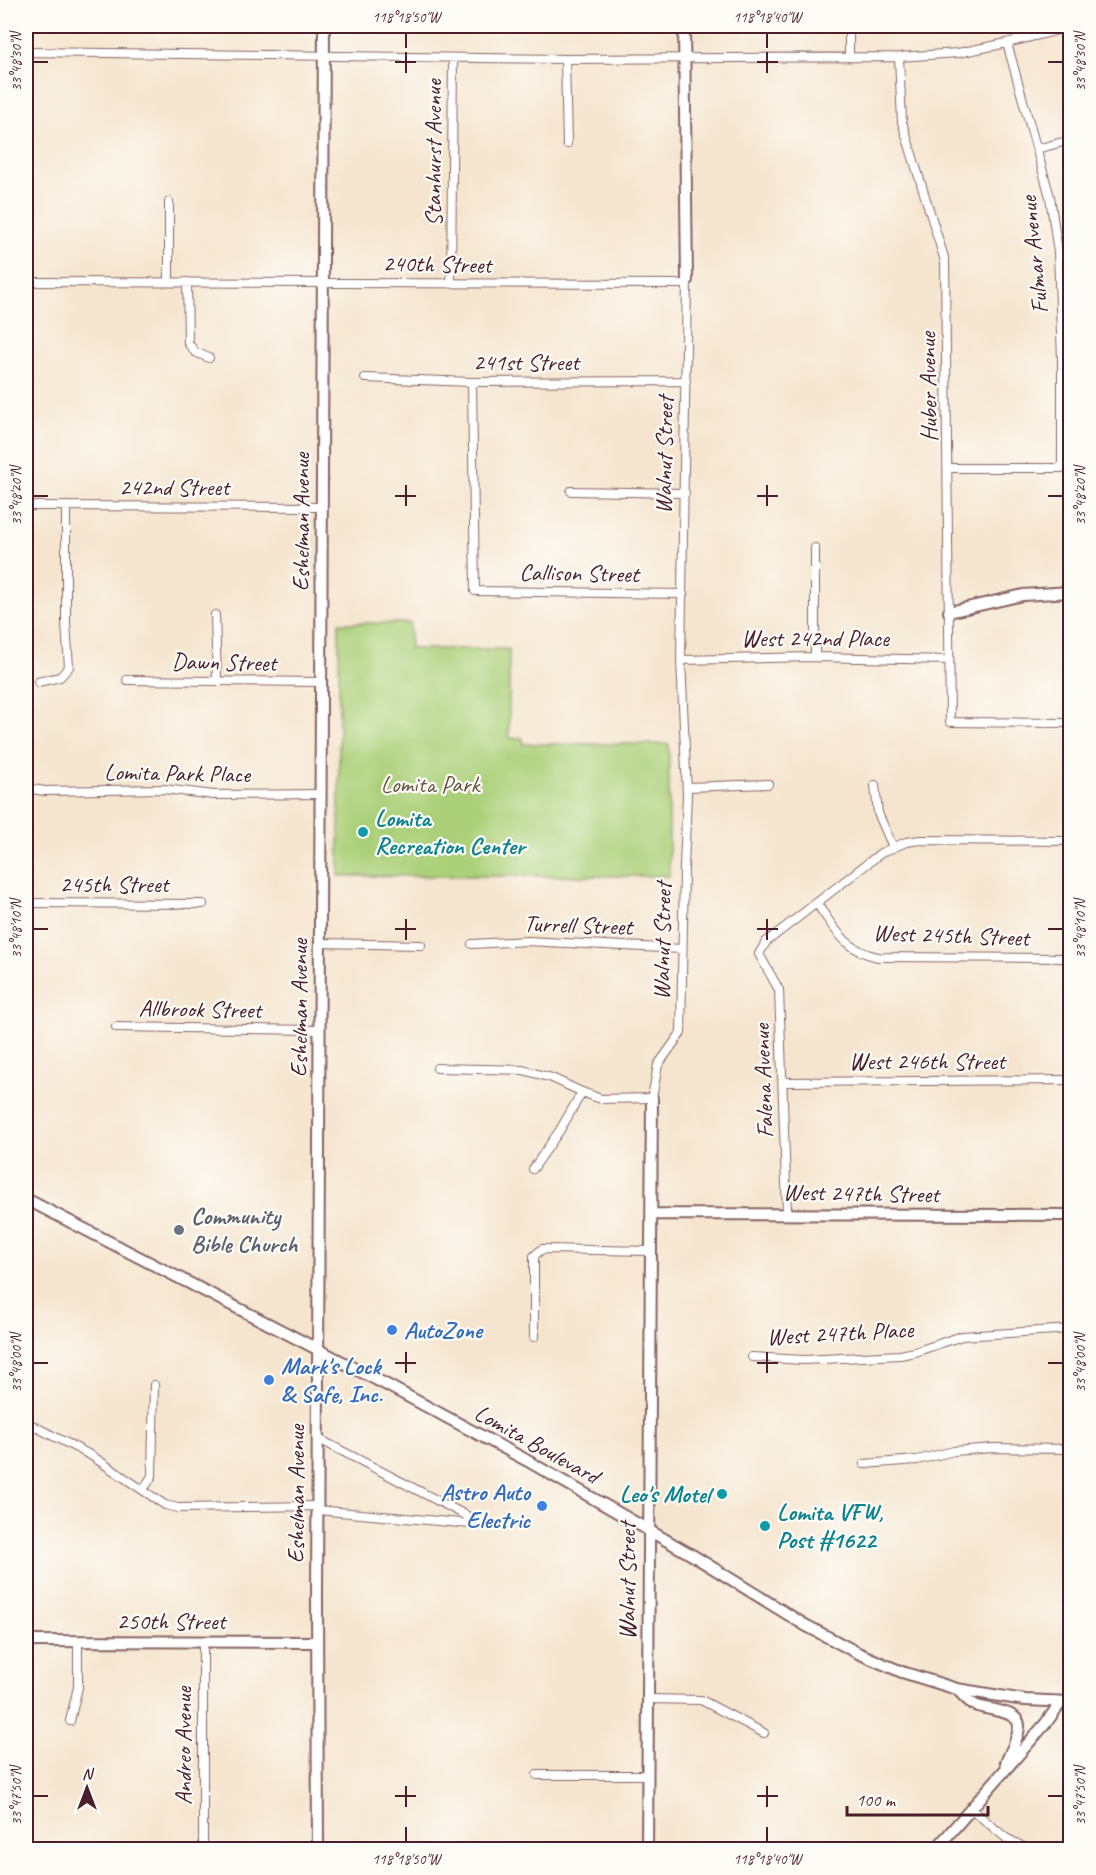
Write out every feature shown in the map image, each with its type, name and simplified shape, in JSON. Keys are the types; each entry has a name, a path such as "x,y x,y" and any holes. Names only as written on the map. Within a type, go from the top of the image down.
{"street":[{"name":"Eshelman Avenue","path":"318,1850 316,1642 324,26"},
{"name":"Walnut Street","path":"647,1850 652,1098 658,1065 681,1033 687,787 681,660 687,282 684,26"},
{"path":"849,26 849,57"},
{"path":"26,52 565,59 899,57 958,53 1071,27"},
{"name":"Fulmar Avenue","path":"1007,43 1050,197 1058,252 1066,359 1066,468"},
{"name":"Huber Avenue","path":"899,57 902,123 945,261 950,723 1071,723"},
{"name":"Stanhurst Avenue","path":"451,284 453,58"},
{"path":"565,59 567,144"},
{"path":"1036,149 1071,140"},
{"path":"169,202 169,282"},
{"path":"1058,252 1071,252"},
{"name":"240th Street","path":"26,282 451,284 687,282"},
{"path":"187,282 188,343 195,352 209,358"},
{"name":"241st Street","path":"365,378 472,382 686,381"},
{"name":"Callison Street","path":"472,382 475,591 683,594"},
{"path":"949,468 1066,468"},
{"path":"571,491 685,493"},
{"name":"242nd Street","path":"26,506 322,507"},
{"path":"38,682 60,677 69,667 66,623 66,506"},
{"path":"815,548 815,657"},
{"path":"949,612 1023,595 1071,592"},
{"path":"215,615 217,681"},
{"name":"West 242nd Place","path":"681,660 815,657 949,660"},
{"name":"Dawn Street","path":"127,680 321,682"},
{"path":"687,787 768,784"},
{"path":"875,785 878,813 893,847"},
{"name":"Lomita Park Place","path":"32,789 45,791 164,789 214,795 321,794"},
{"path":"817,904 881,853 893,847 920,840 1071,841"},
{"name":"245th Street","path":"26,903 203,904"},
{"name":"Falena Avenue","path":"787,1212 779,990 759,954 766,942 817,904"},
{"name":"West 245th Street","path":"817,904 845,942 861,952 878,957 1071,958"},
{"name":"Turrell Street","path":"472,944 527,942 682,949"},
{"path":"320,943 421,945"},
{"name":"Allbrook Street","path":"116,1027 319,1030"},
{"path":"437,1068 523,1070 552,1078 601,1098 652,1098"},
{"name":"West 246th Street","path":"783,1082 1071,1080"},
{"path":"533,1169 560,1130 582,1092"},
{"name":"Lomita Boulevard","path":"26,1198 526,1460 707,1564 805,1625 858,1653 902,1671 957,1689 1025,1700 1066,1702"},
{"name":"West 247th Street","path":"652,1214 787,1212 1071,1215"},
{"path":"534,1336 534,1256 542,1249 651,1251"},
{"name":"West 247th Place","path":"752,1357 804,1360 900,1355 962,1336 1071,1329"},
{"path":"143,1490 152,1476 154,1385"},
{"path":"26,1422 92,1456 165,1505 178,1508 317,1508 471,1524 473,1522 471,1518 317,1438"},
{"path":"864,1464 917,1460 954,1451 993,1448 1071,1449"},
{"name":"250th Street","path":"26,1641 316,1642"},
{"path":"70,1721 78,1687 78,1641"},
{"name":"Andreo Avenue","path":"203,1642 203,1850"},
{"path":"957,1689 974,1705 1012,1715 1018,1722 1018,1732 1003,1769"},
{"path":"648,1700 701,1700 764,1733"},
{"path":"935,1850 1003,1769 1066,1702"},
{"path":"537,1774 648,1775"},
{"path":"970,1808 1006,1838 1029,1850"}],"green space":[{"name":"Lomita Park","path":"339,623 410,623 410,649 509,649 509,738 523,738 523,744 669,744 669,876 339,876"}],"place":[{"name":"Lomita Recreation Center","path":"363,832"},
{"name":"Community Bible Church","path":"179,1230"},
{"name":"AutoZone","path":"392,1330"},
{"name":"Mark's Lock & Safe, Inc.","path":"269,1380"},
{"name":"Leo's Motel","path":"722,1494"},
{"name":"Astro Auto Electric","path":"542,1506"},
{"name":"Lomita VFW, Post #1622","path":"765,1526"}]}
